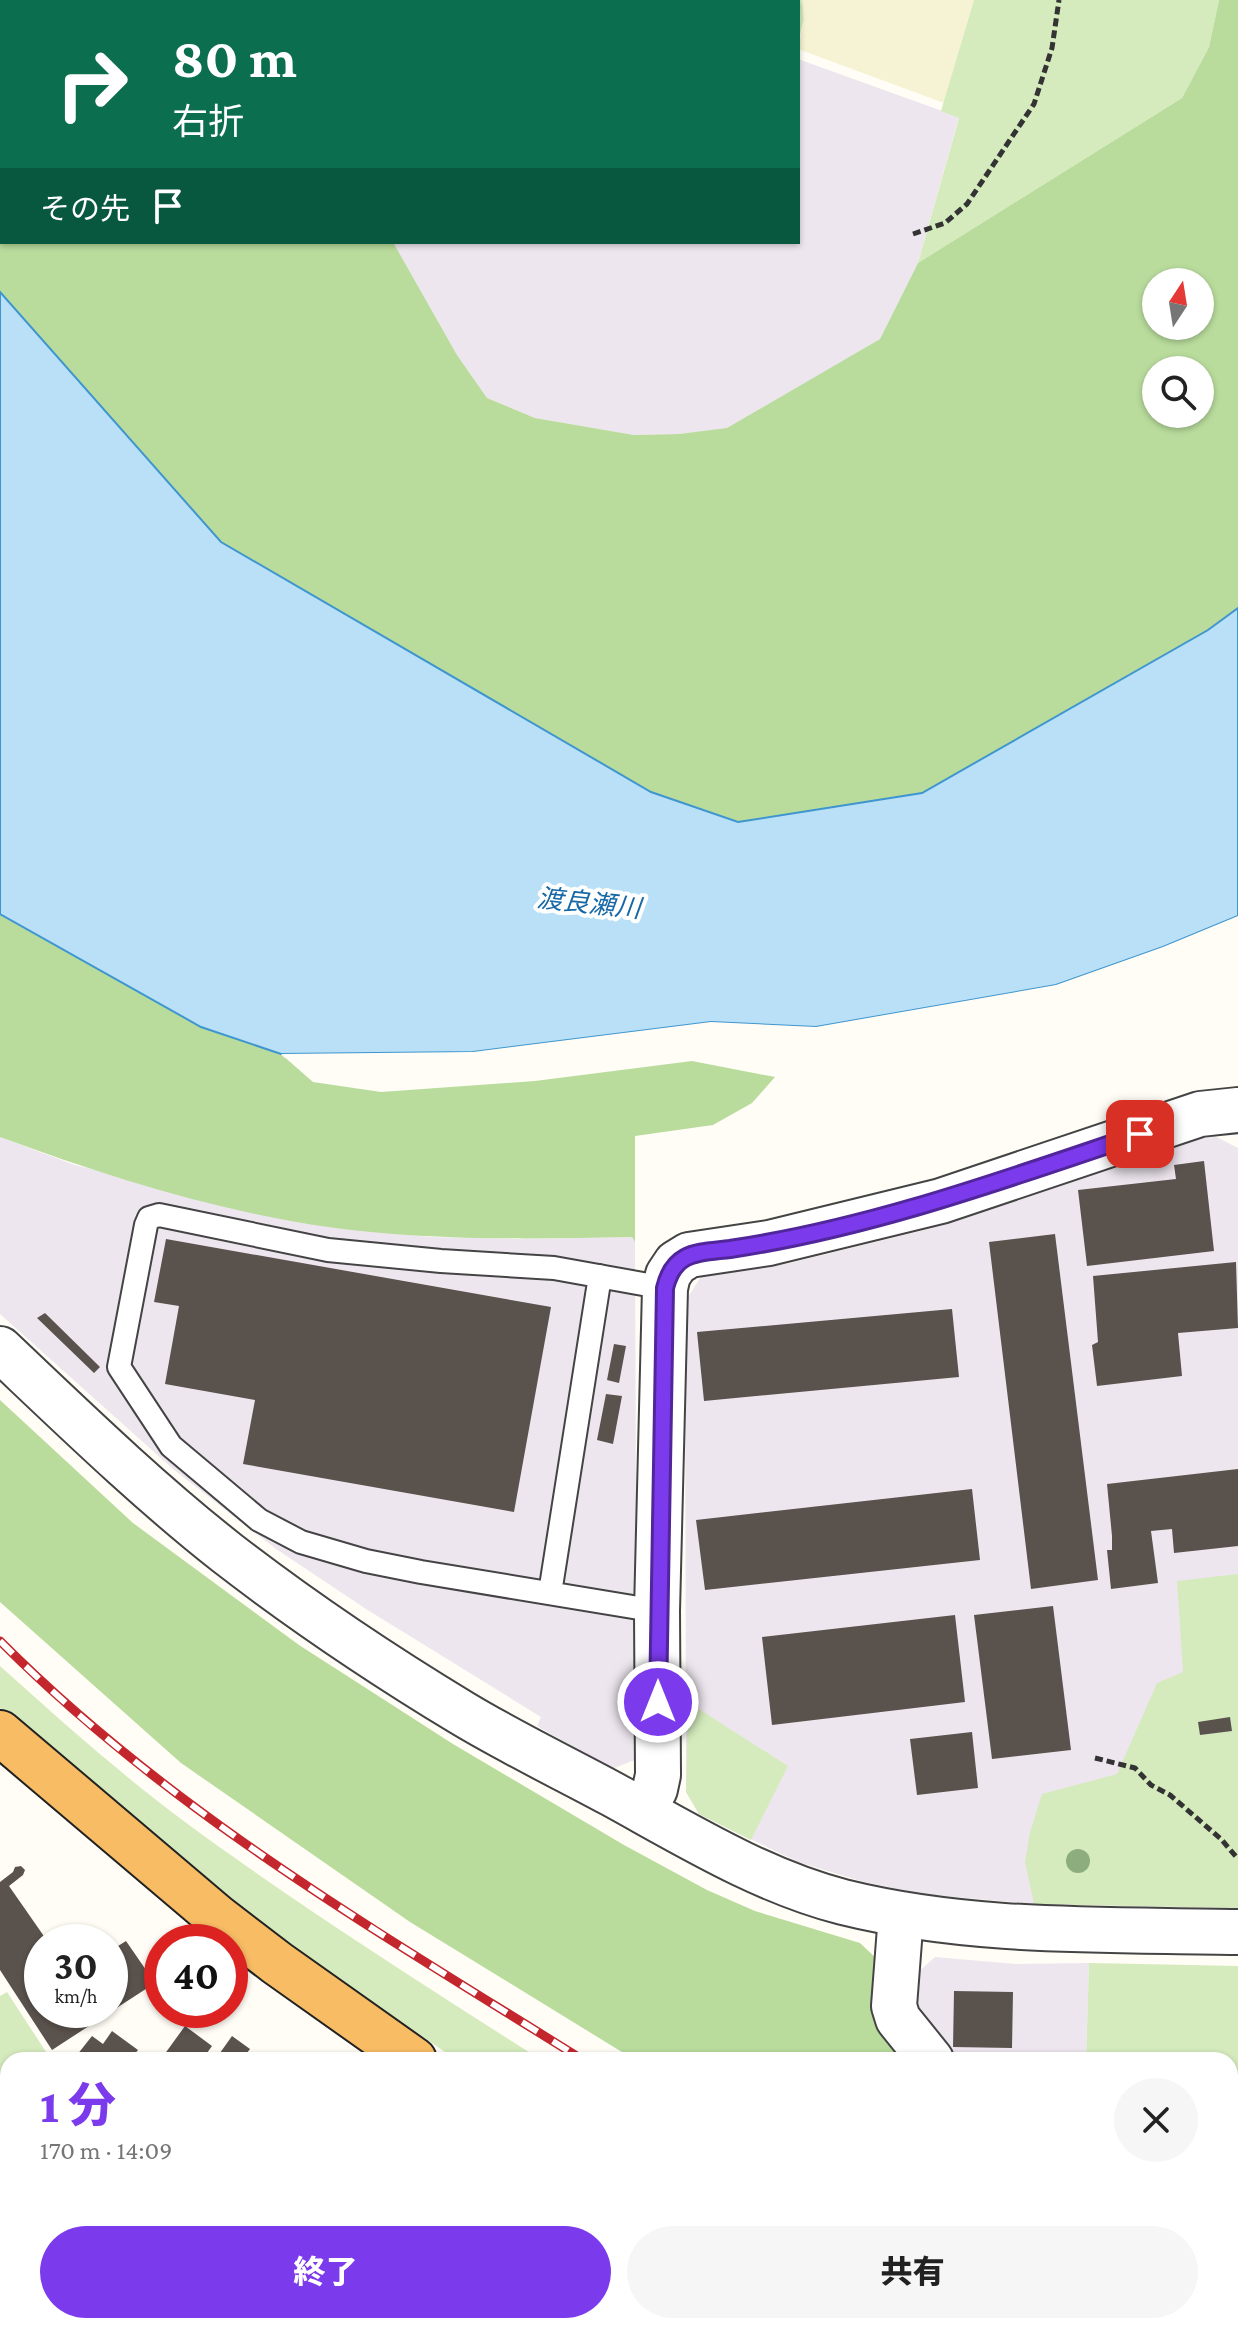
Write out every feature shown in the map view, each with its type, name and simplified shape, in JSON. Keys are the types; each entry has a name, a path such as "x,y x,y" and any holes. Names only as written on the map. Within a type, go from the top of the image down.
{"highway":[{"path":"0,1733 217,1917 403,2052"}],"street":[{"path":"644,1811 658,1775 657,1611 665,1288 668,1275 676,1263 689,1255 769,1243 941,1201 1200,1114 1238,1110"},
{"path":"0,1349 96,1440 226,1552 332,1629 464,1714 682,1833 774,1877 838,1901 901,1915 983,1926 1238,1932"},
{"path":"901,1915 894,2006 898,2019 925,2052"}],"lane":[{"path":"657,1611 366,1561 301,1542 259,1520 171,1446 119,1367 146,1225 149,1218 159,1215 328,1250 554,1268 665,1288"},
{"path":"550,1593 600,1276"}],"path":[{"path":"913,234 945,223 967,204 1034,104 1052,48 1059,0"},
{"path":"1095,1758 1135,1768 1151,1785 1170,1795 1221,1839 1238,1859"}],"shaded area":[{"path":"802,0 974,0 944,103 800,50 804,19"},
{"path":"800,60 959,117 918,263 880,339 727,429 634,435 535,418 487,398 457,355 394,244 800,244"},
{"path":"1209,1133 1238,1148 1238,1908 1034,1904 922,1894 864,1882 798,1862 699,1814 686,1792 685,1302 702,1275 786,1264 924,1230"},
{"path":"0,1137 75,1165 328,1227 430,1237 632,1237 635,1242 637,1759 612,1769 537,1726 541,1717 366,1609 276,1549 173,1469 0,1314"},
{"path":"935,1957 1016,1964 1089,1963 1086,2052 949,2052 915,2010 915,1975"}],"green space":[{"path":"800,0 802,0 804,19 800,34"},
{"path":"974,0 1219,0 1209,47 1182,98 918,263 959,118 941,111"},
{"path":"1219,0 1238,0 1238,608 1208,630 922,793 738,822 652,792 221,542 0,292 0,244 394,244 457,355 487,398 535,418 634,435 727,428 880,339 918,263 1182,98 1209,47"},
{"path":"0,915 201,1027 281,1054 313,1082 381,1092 535,1081 692,1061 775,1077 752,1103 713,1125 635,1136 635,1242 632,1237 404,1235 328,1227 244,1212 121,1178 0,1137"},
{"path":"0,1400 133,1523 299,1645 453,1744 707,1890 755,1911 860,1943 880,1962 908,2052 622,2052 410,1922 181,1763 0,1602"},
{"path":"1238,1574 1238,1908 1034,1904 1025,1862 1030,1832 1042,1794 1117,1774 1157,1683 1183,1672 1177,1581"},
{"path":"0,1666 112,1764 181,1819 314,1912 529,2052 445,2052 305,1957 241,1908 0,1708"},
{"path":"688,1702 788,1766 751,1840 699,1814 686,1792"},
{"path":"1089,1963 1238,1966 1238,2052 1086,2052"},
{"path":"7,1992 24,2018 24,2028 30,2028 46,2052 0,2052 0,1996"}],"water":[{"name":"渡良瀬川","path":"0,292 221,542 651,792 738,822 922,793 1208,630 1238,608 1238,916 1056,985 816,1027 711,1022 473,1052 281,1054 201,1027 0,914"}],"pier":[{"path":"1238,916 1238,920 1164,951 1057,989 817,1031 711,1026 473,1056 285,1058 281,1054 473,1052 711,1022 816,1027 1056,985"}],"building":[{"path":"1204,1161 1214,1251 1087,1266 1078,1190 1176,1179 1174,1165"},
{"path":"1055,1234 1098,1580 1031,1589 989,1242"},
{"path":"166,1239 551,1307 514,1512 243,1464 255,1400 165,1384 179,1306 154,1302"},
{"path":"1236,1262 1238,1328 1178,1333 1182,1376 1097,1386 1092,1345 1098,1342 1093,1276"},
{"path":"952,1309 959,1377 704,1401 697,1332"},
{"path":"45,1313 100,1367 94,1373 37,1318"},
{"path":"614,1344 626,1346 619,1383 607,1380"},
{"path":"606,1394 622,1396 613,1444 597,1440"},
{"path":"1238,1469 1238,1546 1174,1553 1172,1529 1151,1531 1158,1583 1111,1589 1107,1550 1112,1550 1112,1536 1107,1484"},
{"path":"972,1489 980,1560 705,1590 696,1520"},
{"path":"1053,1606 1071,1750 992,1759 974,1615"},
{"path":"955,1615 965,1702 772,1725 762,1637"},
{"path":"1230,1717 1232,1731 1200,1735 1198,1722"},
{"path":"972,1732 978,1788 917,1795 910,1739"},
{"path":"21,1866 25,1870 9,1886 35,1924 24,1924 24,2007 0,1970 0,1882 15,1867"},
{"path":"128,1944 144,1967 144,1990 128,2001"},
{"path":"954,1991 1013,1992 1012,2048 953,2047"},
{"path":"38,2028 86,2028 52,2050"},
{"path":"184,2028 188,2028 212,2046 208,2052 166,2052"},
{"path":"112,2031 138,2050 79,2052 92,2036 103,2044"},
{"path":"232,2036 250,2049 248,2052 221,2052"}],"railway":[{"path":"0,1641 134,1761 206,1815 354,1917 570,2052"}],"route":[{"path":"658,1702 657,1611 665,1288 668,1275 676,1263 689,1255 769,1243 941,1201 1140,1134"}]}
